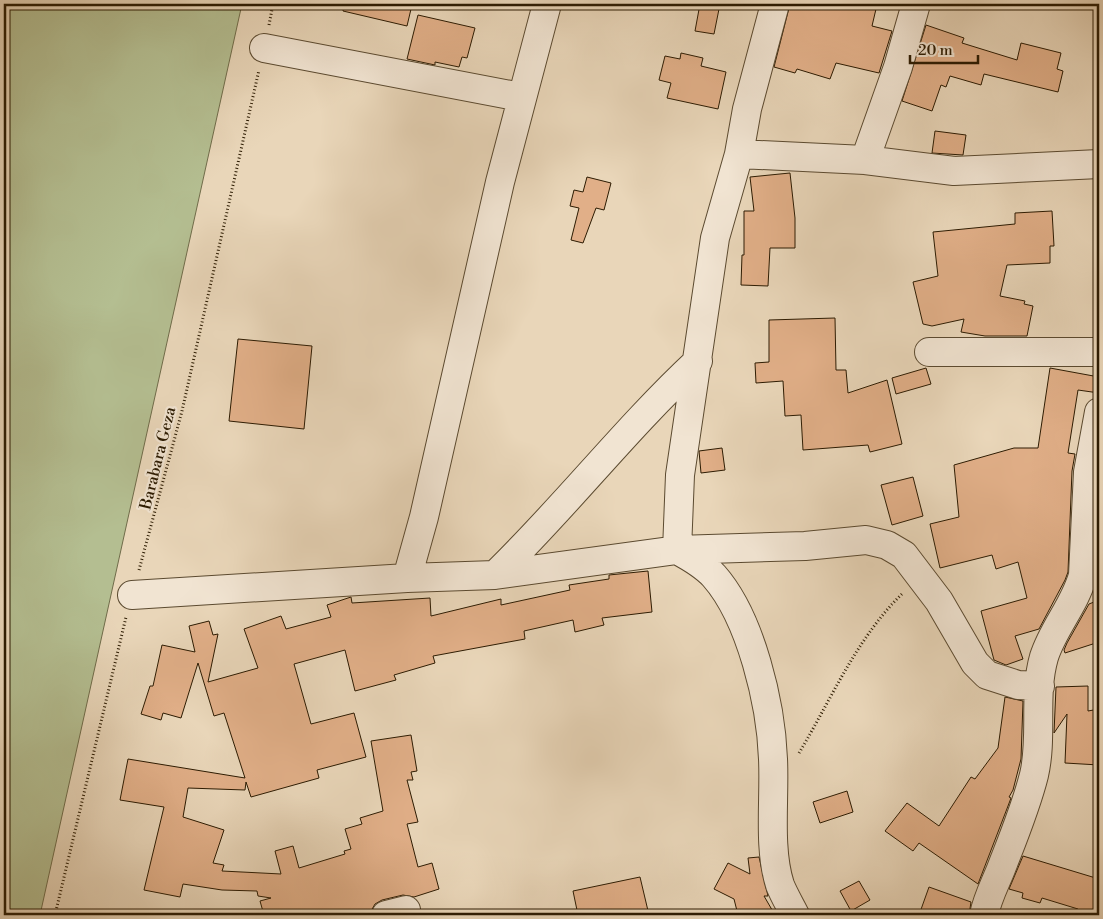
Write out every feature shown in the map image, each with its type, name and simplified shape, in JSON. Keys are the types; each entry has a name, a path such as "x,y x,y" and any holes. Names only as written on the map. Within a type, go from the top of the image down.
{"street":[{"path":"407,578 424,518 521,97 547,4"},
{"path":"677,550 680,475 715,238 775,4"},
{"path":"865,160 898,67 916,4"},
{"path":"264,48 521,97"},
{"path":"738,154 865,160 954,171 1099,164"},
{"path":"929,352 1099,352"},
{"path":"495,575 538,533 638,420 698,361"},
{"path":"984,915 1017,829 1034,777 1038,755 1040,686 1043,659 1053,633 1080,587 1083,575 1088,472 1099,412"},
{"path":"132,595 407,578 495,575 677,550 805,546 866,540 887,544 904,555 921,575 975,663 987,675 1018,685 1040,686"},
{"path":"677,550 696,560 708,570 727,593 740,618 758,667 771,729 775,860 780,885 796,915"}],"path":[{"name":"Barabara Geza","path":"54,915 132,595 182,411 273,4"},
{"path":"796,757 852,660 878,621 921,575"}],"green space":[{"path":"4,4 242,4 40,915 4,915"}],"building":[{"path":"344,4 389,4 411,9 407,26 343,11"},
{"path":"700,4 720,4 714,34 695,31"},
{"path":"790,4 862,4 876,9 872,26 892,31 879,73 836,63 830,79 797,69 795,73 774,67"},
{"path":"418,15 475,28 467,58 462,57 459,67 435,62 435,65 407,59"},
{"path":"926,25 964,38 962,43 1017,60 1021,43 1061,53 1057,69 1063,71 1058,92 984,74 981,85 950,76 946,87 941,85 932,111 902,101"},
{"path":"681,53 703,58 701,66 726,72 718,109 667,98 671,83 659,80 665,56 680,59"},
{"path":"935,131 966,135 963,155 932,153"},
{"path":"790,173 795,218 795,248 770,248 768,286 741,285 742,255 744,255 744,211 754,211 750,177"},
{"path":"587,177 611,183 604,210 596,208 583,243 571,240 579,208 570,206 574,190 583,192"},
{"path":"1052,211 1054,246 1050,246 1050,263 1007,265 1000,296 1025,301 1024,304 1033,306 1027,336 985,336 961,332 964,319 932,326 923,324 913,282 938,276 933,232 1015,224 1015,213"},
{"path":"835,318 836,370 846,370 848,393 887,380 902,444 870,452 868,445 803,450 801,415 785,416 783,381 756,383 755,363 769,362 769,320"},
{"path":"238,339 312,346 304,429 229,421"},
{"path":"926,368 931,384 896,394 892,378"},
{"path":"1050,368 1099,377 1099,393 1078,390 1068,453 1075,454 1072,471 1068,572 1039,629 1015,636 1023,659 1006,665 994,660 981,611 1027,598 1018,562 996,569 992,555 940,568 930,524 959,517 954,465 1014,448 1038,448"},
{"path":"722,448 725,470 701,473 699,451"},
{"path":"913,477 923,516 892,525 881,485"},
{"path":"648,571 652,612 602,618 604,625 575,632 573,620 524,631 525,639 433,656 435,663 394,675 396,680 355,691 345,650 294,664 311,724 354,713 366,757 317,770 319,778 251,797 246,782 245,790 188,788 183,817 224,830 213,863 224,865 222,871 281,874 275,851 293,846 299,868 345,854 344,851 351,849 345,829 362,824 360,818 383,811 371,741 411,735 417,771 411,772 413,780 407,780 418,822 407,824 418,867 432,863 439,889 414,897 403,895 382,900 375,904 371,911 356,915 264,915 260,901 271,898 258,896 257,891 222,890 183,884 180,897 144,890 164,807 120,800 128,759 245,778 224,713 214,716 198,663 181,718 163,713 161,720 141,714 150,686 153,686 162,645 195,652 189,626 209,621 213,635 218,634 208,682 258,668 244,629 281,616 286,629 331,617 327,605 351,597 352,603 430,598 431,616 501,599 501,605 570,590 569,585 609,579 609,575"},
{"path":"1099,600 1099,642 1065,653 1064,650 1067,643 1089,604"},
{"path":"1088,686 1088,711 1099,709 1099,765 1065,763 1067,714 1054,733 1056,687"},
{"path":"1005,697 1023,701 1021,759 1013,790 1009,797 1011,798 978,884 919,843 913,851 885,831 907,803 939,826 971,777 975,779 998,748"},
{"path":"847,791 853,812 820,823 813,802"},
{"path":"1023,856 1099,879 1099,915 1077,915 1078,909 1042,898 1040,903 1022,898 1023,893 1009,889"},
{"path":"759,857 768,896 764,896 775,915 738,915 734,899 714,889 728,863 750,874 748,858"},
{"path":"640,877 649,915 578,915 573,891"},
{"path":"859,881 870,900 851,911 840,891"},
{"path":"929,887 971,902 969,915 919,915"}]}
